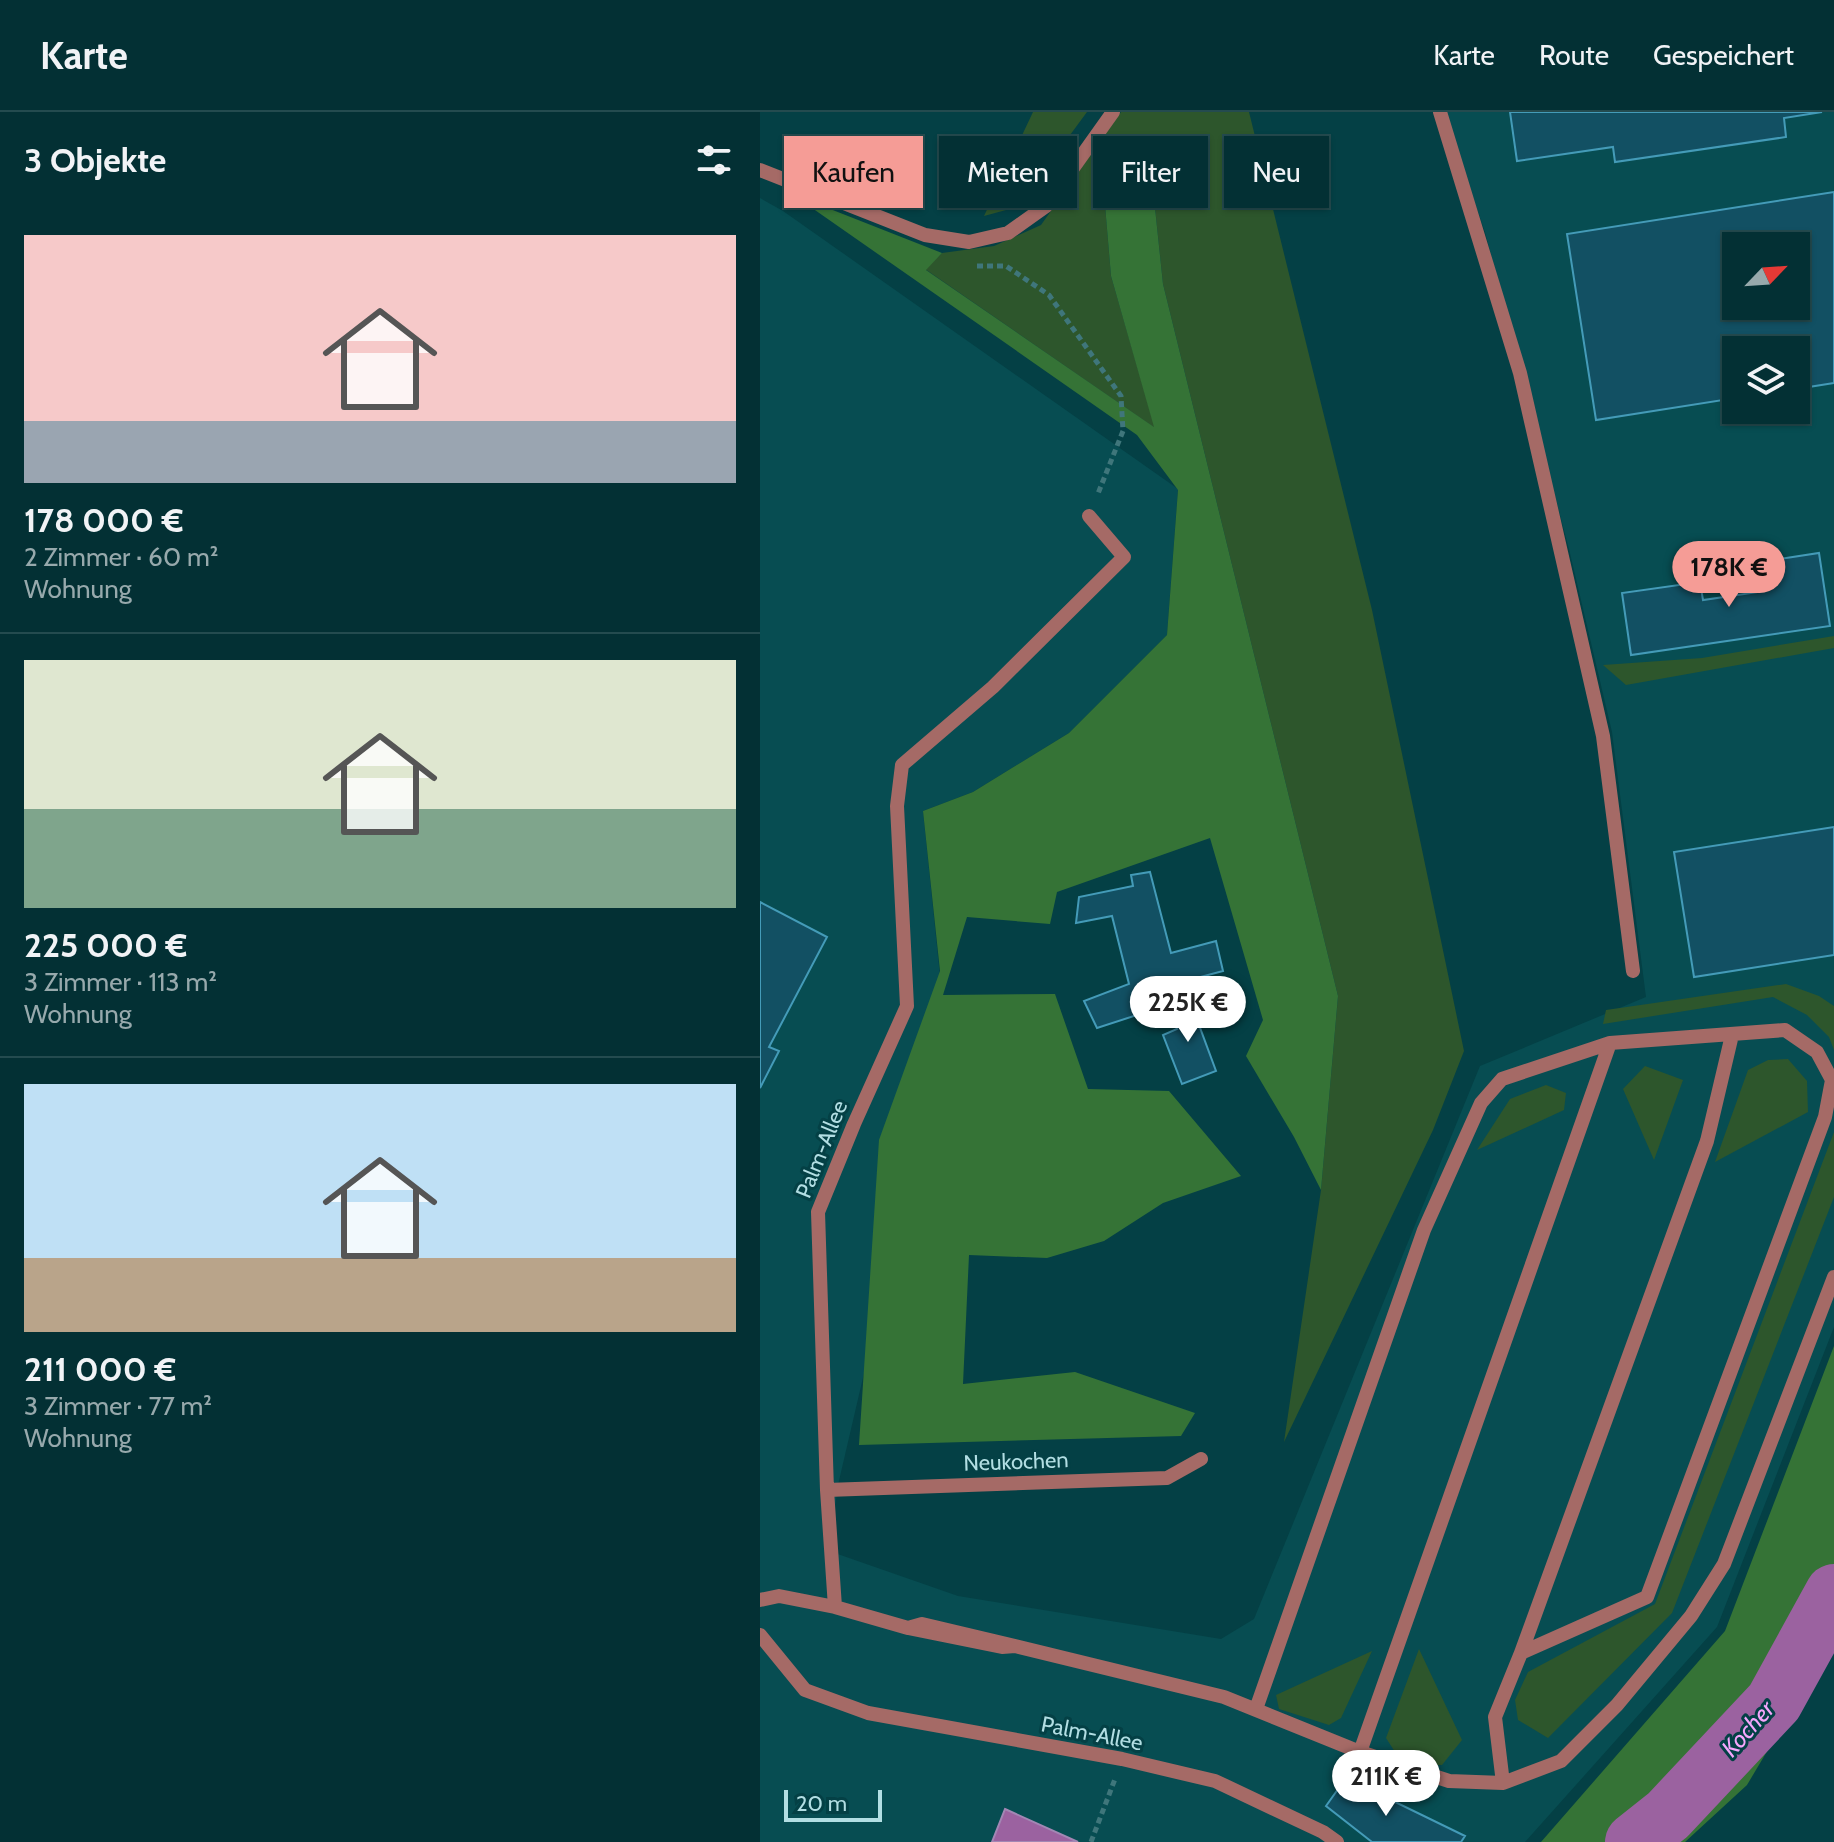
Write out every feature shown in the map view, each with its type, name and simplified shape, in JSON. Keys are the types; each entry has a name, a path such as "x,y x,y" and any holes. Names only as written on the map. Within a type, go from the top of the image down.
{"lane":[{"path":"760,170 925,235 969,242 1008,233 1046,206 1113,112"},
{"path":"1440,112 1520,373 1603,736 1633,971"},
{"name":"Palm-Allee","path":"835,1607 827,1490 818,1212 907,1006 897,806 902,765 993,687 1124,557 1089,516"},
{"path":"1256,1709 1424,1230 1481,1103 1502,1079 1610,1043 1785,1030 1817,1052 1832,1080 1825,1117 1647,1597 1521,1653"},
{"path":"1503,1783 1495,1717 1707,1141 1732,1035"},
{"path":"1360,1752 1610,1043"},
{"path":"760,1600 779,1596 835,1607 908,1628 922,1624 1193,1689 1256,1709 1360,1752 1449,1781 1503,1783 1561,1761 1617,1705 1691,1616 1724,1564 1834,1277"},
{"name":"Neukochen","path":"827,1490 1167,1478 1201,1459"},
{"name":"Palm-Allee","path":"760,1635 805,1690 868,1713 1122,1759 1215,1781 1323,1832 1337,1842"}],"path":[{"path":"976,266 1006,266 1049,295 1121,396 1123,431 1089,516"},
{"path":"1091,1842 1122,1759"}],"shaded area":[{"path":"1443,112 1834,112 1834,1327 1717,1627 1525,1842 760,1842 760,198 783,211 1178,489 1167,635 1069,733 973,792 923,811 945,1025 838,1485 829,1551 958,1596 1221,1639 1254,1619 1480,1066 1646,997 1612,732 1569,549 1485,232"},
{"path":"1005,1809 1078,1842 992,1842"}],"green space":[{"path":"1033,112 1087,112 1069,136 1022,136"},
{"path":"1121,112 1249,112 1255,136 1224,136 1224,208 1273,208 1372,610 1464,1051 1433,1130 1284,1442 1321,1190 1338,996 1163,284 1155,208 1208,208 1208,136 1104,136"},
{"path":"1093,152 1093,208 1105,208 1111,276 1155,428 925,269 942,253 994,246 1041,225 1053,208 1077,208 1077,174"},
{"path":"812,208 828,208 942,253 926,270 1154,427 1111,276 1105,208 1155,208 1163,284 1338,996 1321,1190 1246,1056 1263,1020 1210,838 1057,892 1050,924 967,917 943,995 1055,994 1088,1089 1169,1091 1241,1176 1163,1203 1104,1241 1047,1258 969,1255 963,1384 1075,1372 1195,1413 1181,1436 859,1445 879,1140 940,971 923,811 973,792 1069,733 1167,635 1178,490 1137,435"},
{"path":"988,208 1013,208 984,216"},
{"path":"1834,636 1834,648 1626,685 1603,665 1702,658"},
{"path":"1786,984 1819,996 1834,1006 1834,1050 1829,1037 1807,1015 1773,997 1603,1024 1606,1010"},
{"path":"1788,1059 1807,1081 1808,1112 1715,1162 1748,1070 1768,1060"},
{"path":"1645,1066 1683,1080 1654,1160 1623,1089"},
{"path":"1546,1085 1566,1093 1564,1110 1477,1150 1510,1099"},
{"path":"1834,1132 1834,1197 1672,1613 1548,1738 1518,1720 1515,1700 1528,1672 1655,1604"},
{"path":"1834,1346 1834,1639 1747,1785 1685,1842 1541,1842 1725,1631"},
{"path":"1419,1649 1462,1740 1442,1765 1404,1766 1386,1738"},
{"path":"1372,1651 1341,1718 1329,1725 1279,1709 1276,1695"}],"building":[{"path":"1510,112 1822,112 1784,118 1786,137 1615,162 1613,147 1517,161"},
{"path":"1834,192 1834,383 1810,387 1810,336 1722,336 1722,400 1596,420 1567,234"},
{"path":"1819,553 1830,626 1631,655 1622,593 1693,583 1701,588 1703,600 1765,591 1761,562"},
{"path":"1834,827 1834,955 1694,977 1674,852"},
{"path":"1150,872 1171,953 1216,941 1223,971 1178,983 1183,1000 1097,1028 1084,1001 1129,984 1112,916 1076,923 1079,897 1133,886 1131,875"},
{"path":"760,902 827,937 769,1047 779,1051 760,1088"},
{"path":"1189,998 1216,1071 1182,1084 1163,1035 1177,1029 1168,1005"},
{"path":"1346,1778 1465,1836 1461,1842 1372,1842 1326,1806"}],"waterway":[{"name":"Kocher","path":"1634,1842 1668,1815 1774,1702 1834,1593"}]}
